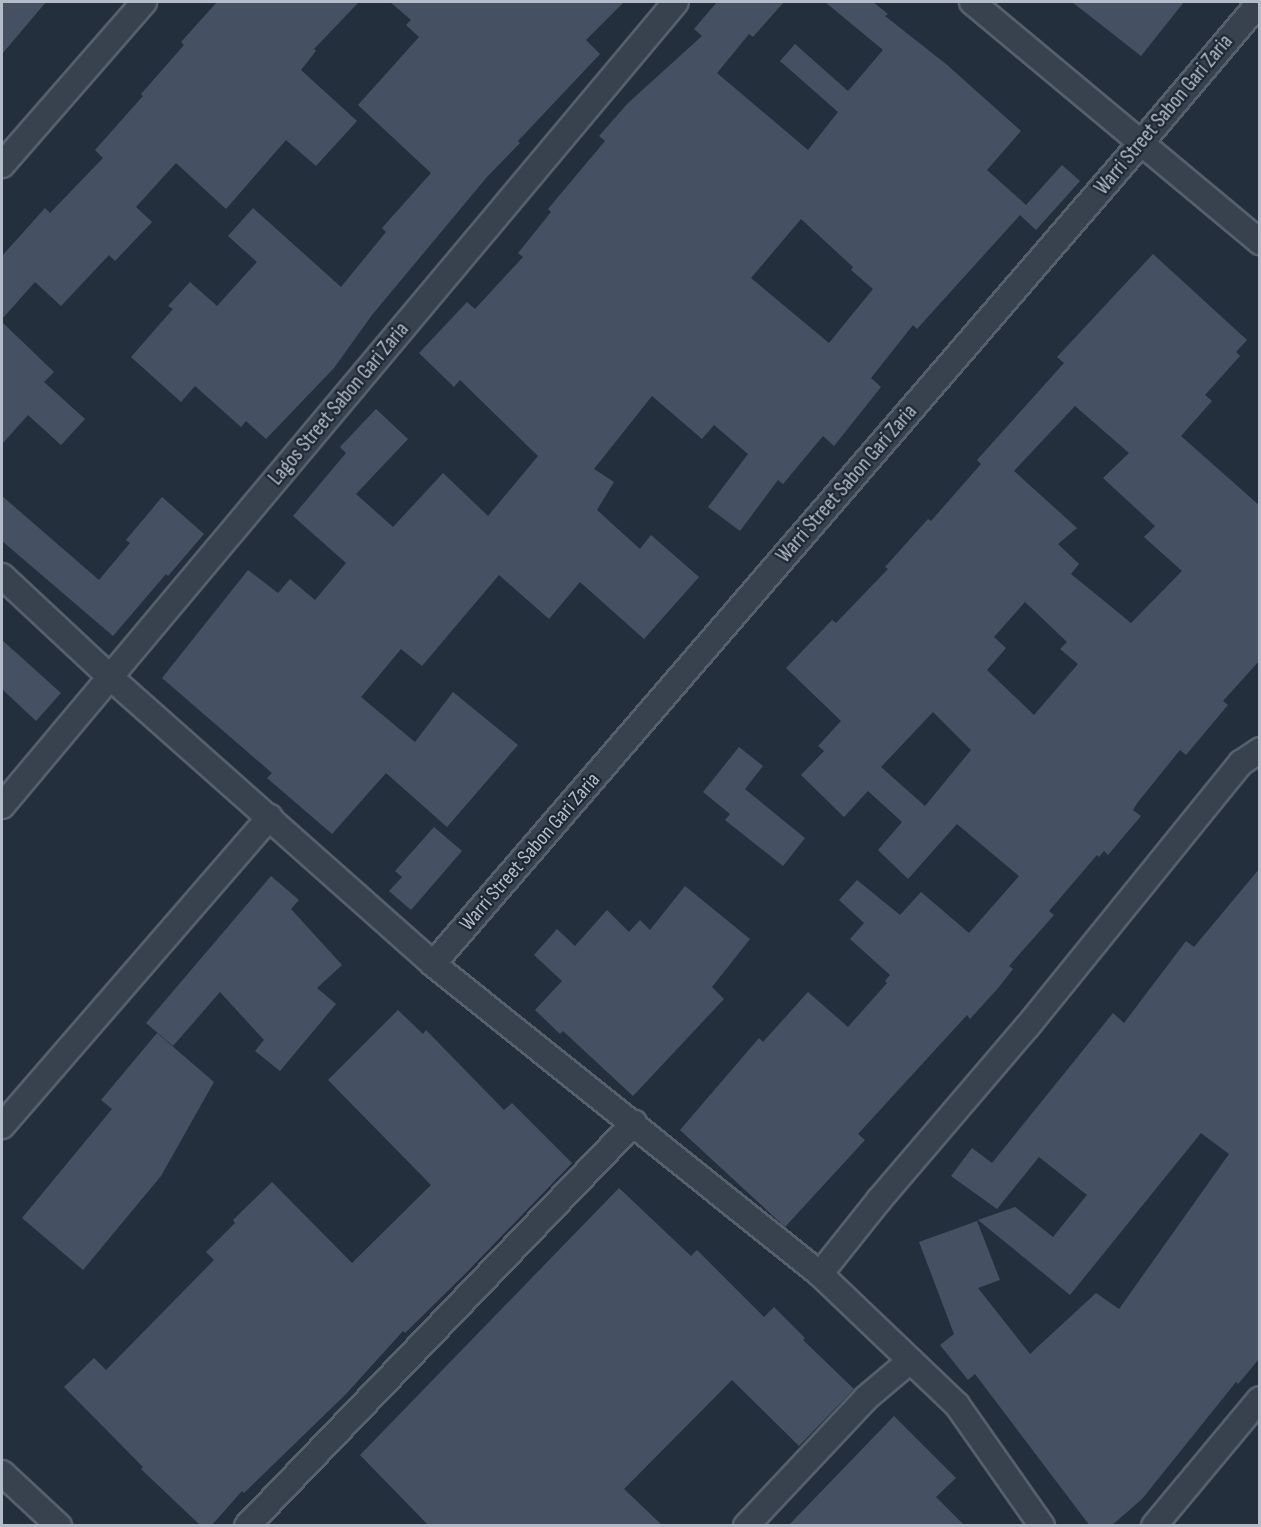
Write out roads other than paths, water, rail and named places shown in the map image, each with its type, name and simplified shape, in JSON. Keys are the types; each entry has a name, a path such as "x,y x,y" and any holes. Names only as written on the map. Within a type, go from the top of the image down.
{"street":[{"path":"2,165 144,2"},
{"name":"Lagos Street Sabon Gari Zaria","path":"2,806 676,2"},
{"path":"972,2 1260,242"},
{"name":"Warri Street Sabon Gari Zaria","path":"433,964 1260,2"},
{"path":"2,576 110,677 433,964 820,1274 957,1405 1042,1526"},
{"path":"820,1274 879,1200 1027,1027 1241,763 1260,750"},
{"path":"2,1126 270,817"},
{"path":"247,1526 634,1124"},
{"path":"746,1526 866,1398 910,1360"},
{"path":"1154,1526 1260,1399"},
{"path":"2,1473 59,1526"}]}
